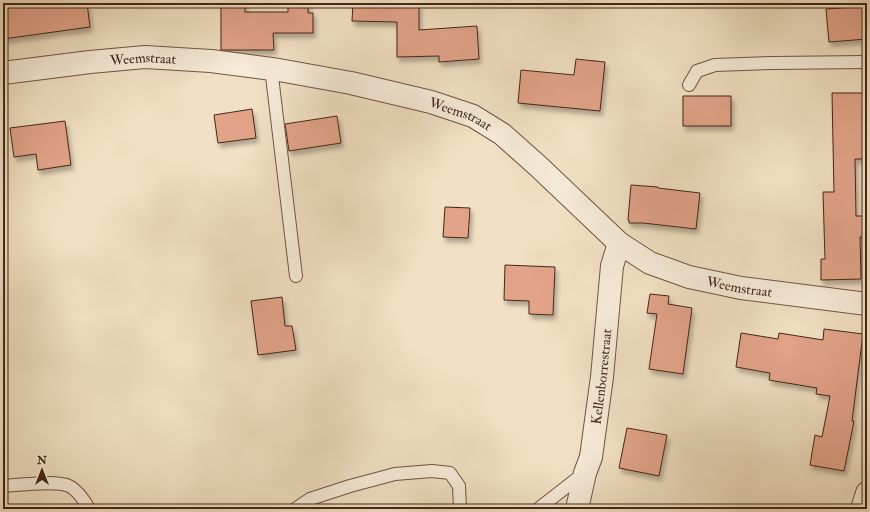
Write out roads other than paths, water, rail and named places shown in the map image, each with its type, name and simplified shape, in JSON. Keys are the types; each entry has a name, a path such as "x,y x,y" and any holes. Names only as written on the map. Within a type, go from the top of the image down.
{"street":[{"name":"Weemstraat","path":"3,73 145,57 210,61 271,68 351,83 431,102 473,116 502,134 619,243 650,264 689,277 741,288 867,304"},
{"name":"Kellenborrestraat","path":"577,509 585,472 591,457 601,384 612,266 619,243"},
{"path":"862,509 867,493"}],"lane":[{"path":"689,85 697,71 716,65 867,62"},
{"path":"271,68 296,276"},
{"path":"295,509 310,499 350,486 394,474 432,471 450,473 459,486 460,509"},
{"path":"538,509 585,472"},
{"path":"3,486 51,483 68,485 83,498 89,509"}]}
